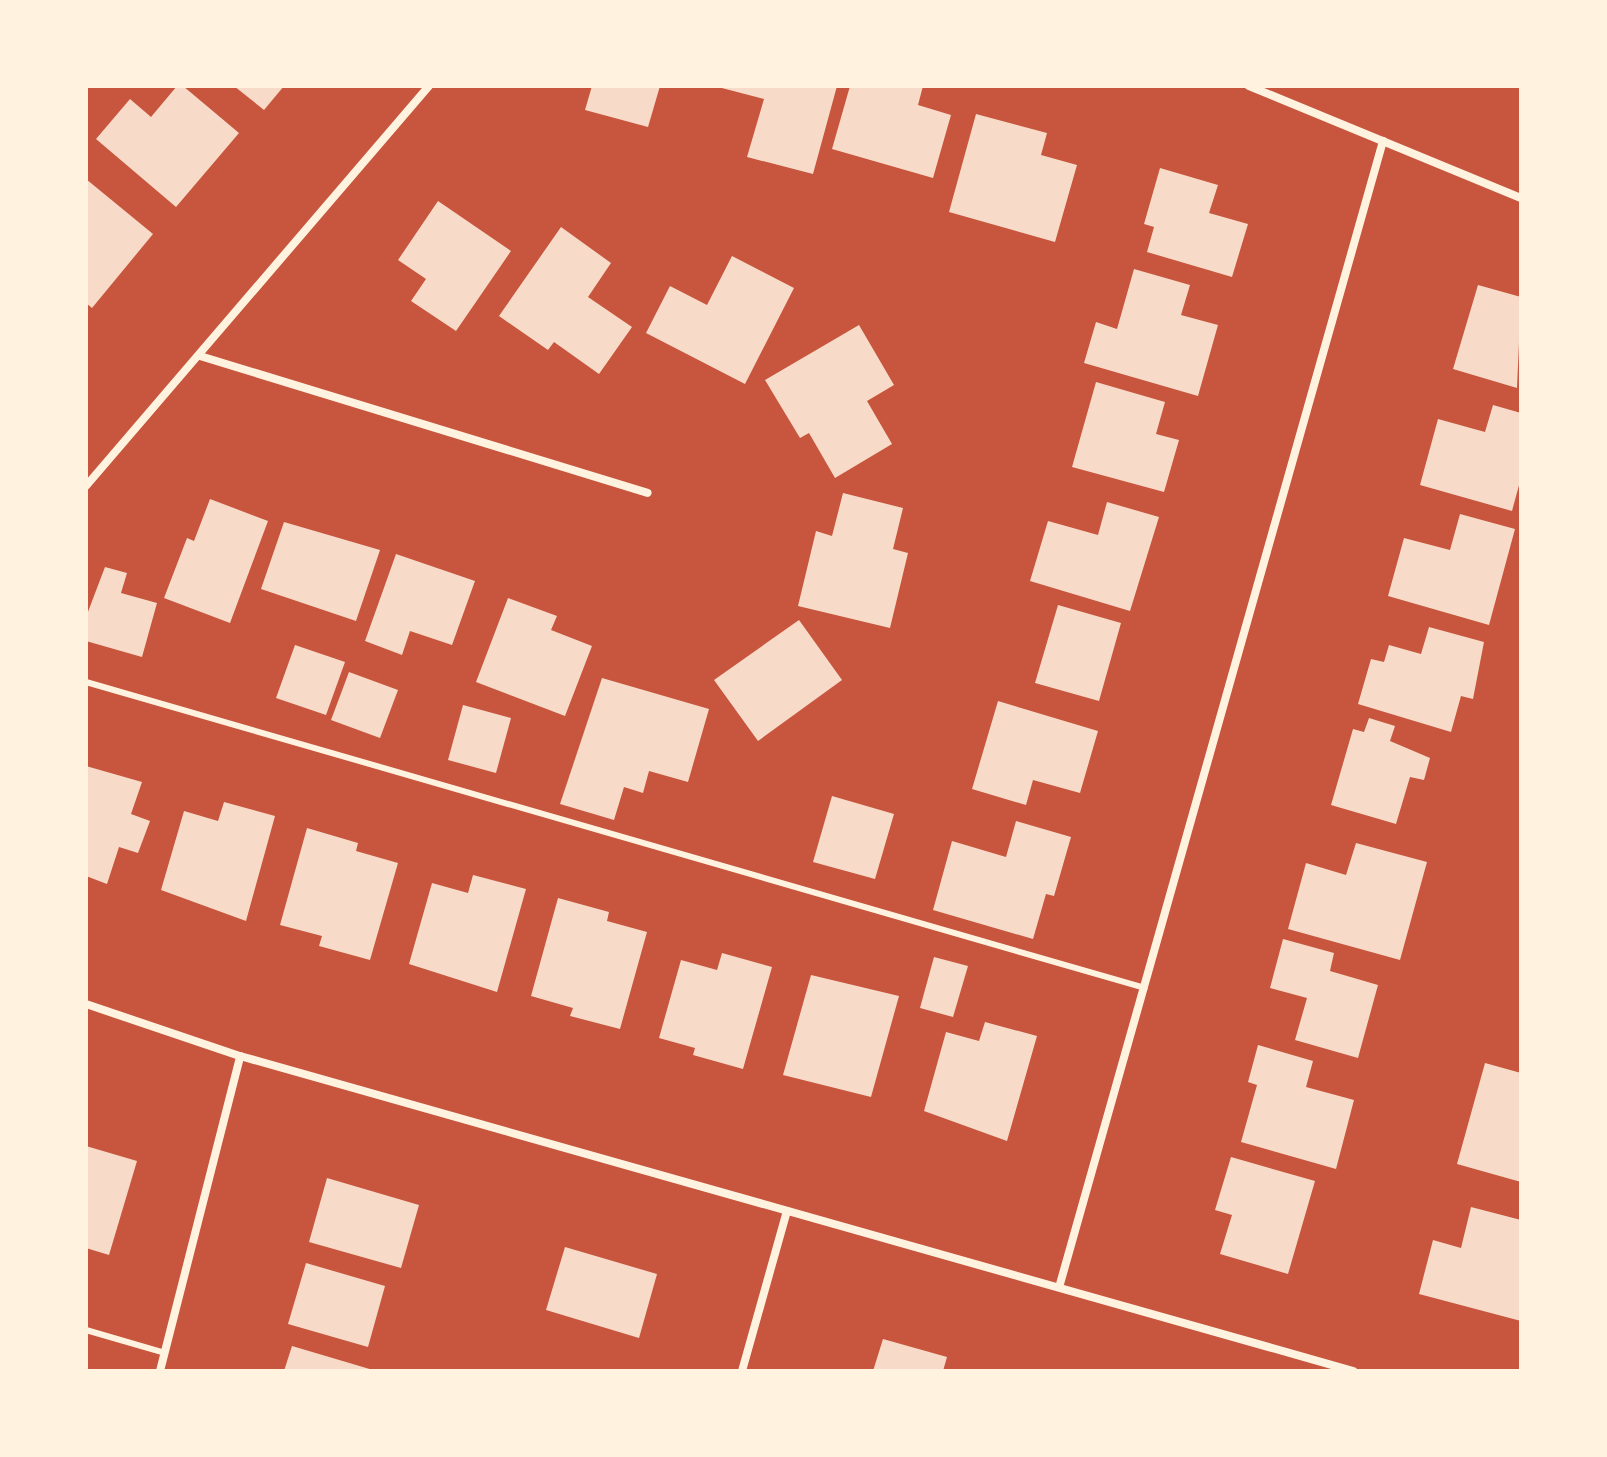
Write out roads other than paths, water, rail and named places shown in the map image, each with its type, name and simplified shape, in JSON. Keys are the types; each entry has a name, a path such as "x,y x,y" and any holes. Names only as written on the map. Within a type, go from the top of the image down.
{"street":[{"path":"86,486 429,86"},
{"path":"1249,86 1521,198"},
{"path":"1060,1284 1383,141"},
{"path":"200,356 648,493"},
{"path":"86,1004 240,1056 787,1211 1060,1284 1333,1368 1353,1371"},
{"path":"160,1371 240,1056"},
{"path":"742,1371 787,1211"}],"lane":[{"path":"86,682 1145,988"},
{"path":"86,1330 165,1353"}]}
